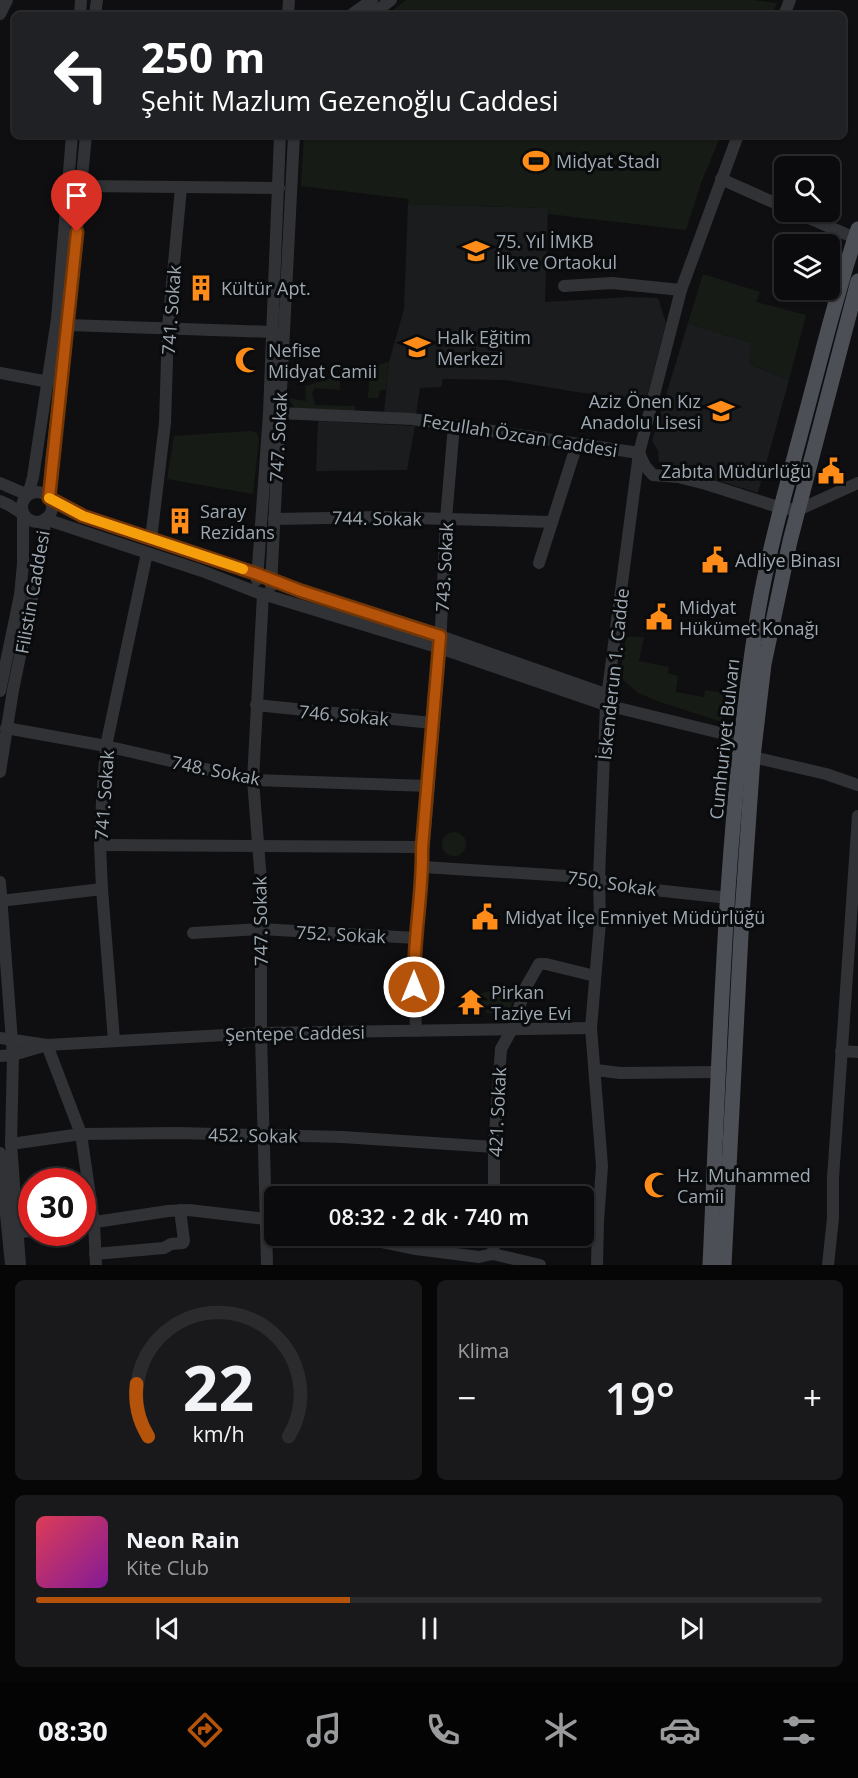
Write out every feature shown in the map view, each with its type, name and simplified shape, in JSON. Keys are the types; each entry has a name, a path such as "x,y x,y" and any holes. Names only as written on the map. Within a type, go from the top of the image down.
{"main road":[{"name":"Cumhuriyet Bulvarı","path":"711,1265 729,898 741,738 759,610 781,508 856,234"},
{"name":"Cumhuriyet Bulvarı","path":"724,1265 739,965 753,757 764,664 790,541 858,281"}],"street":[{"path":"0,14 7,0"},
{"path":"355,12 372,0"},
{"path":"375,12 391,0"},
{"path":"23,513 23,501 28,495 33,477 49,382 57,319 72,138"},
{"path":"45,519 51,507 49,498 51,460 68,325 86,138"},
{"path":"263,594 257,574 273,332 280,138"},
{"name":"747. Sokak","path":"268,1186 261,1033 261,929 254,780 263,594 271,579 294,138"},
{"name":"İskenderun 1. Cadde","path":"597,1265 602,1166 591,1028 600,922 599,878 607,700 639,453 681,290 737,138"},
{"path":"721,179 774,203"},
{"path":"81,186 279,188"},
{"name":"741. Sokak","path":"151,539 165,423 168,327 181,188"},
{"path":"823,222 856,234"},
{"path":"564,286 612,283 681,290"},
{"path":"68,325 273,332"},
{"path":"0,374 49,382"},
{"name":"Fezullah Özcan Caddesi","path":"279,413 412,419 639,453 645,466 653,474 678,477 781,508 798,510"},
{"name":"743. Sokak","path":"416,1031 414,965 440,642 446,519 454,425"},
{"path":"539,564 577,444"},
{"path":"0,483 28,495 37,492 46,495 83,516 257,574 440,642 607,700 741,738"},
{"path":"798,510 858,483"},
{"path":"0,501 35,522 45,519 202,571 263,594 440,642"},
{"name":"Filistin Caddesi","path":"0,691 20,595 23,564 23,513"},
{"name":"744. Sokak","path":"274,519 380,517 552,522"},
{"name":"Filistin Caddesi","path":"0,772 6,728 44,544 45,519"},
{"name":"741. Sokak","path":"114,1040 100,844 106,746 147,553"},
{"name":"746. Sokak","path":"256,705 432,723"},
{"name":"748. Sokak","path":"6,728 106,746 254,780 429,786"},
{"path":"753,757 826,774 858,785"},
{"path":"828,1265 833,1218 833,1178 858,816"},
{"path":"100,844 422,848"},
{"name":"750. Sokak","path":"423,867 599,878 608,885 729,898"},
{"path":"0,882 11,1144 10,1265"},
{"path":"1,901 102,889"},
{"name":"752. Sokak","path":"193,933 261,929 416,938"},
{"name":"421. Sokak","path":"494,1186 494,1147 501,1049 512,1029 526,987 539,964 595,976"},
{"name":"Şentepe Caddesi","path":"5,1038 47,1045 261,1033 591,1028"},
{"path":"6,1055 47,1045 81,1134 84,1168"},
{"path":"841,1051 858,1052"},
{"path":"596,1070 620,1073 719,1072"},
{"name":"452. Sokak","path":"11,1144 81,1134 178,1133 342,1137 494,1147"},
{"path":"0,1153 9,1234 20,1265"},
{"path":"96,1223 180,1210 264,1218"},
{"path":"96,1260 183,1243 180,1210"},
{"name":"747. Sokak","path":"267,1265 268,1246"},
{"path":"401,1246 479,1257 493,1254 540,1265"},
{"path":"493,1246 493,1254"}],"shaded area":[{"path":"406,0 753,0 777,3 773,12 391,12"},
{"path":"304,138 720,138 701,183 686,230 548,214 547,208 408,204 409,199 301,186"},
{"path":"408,204 548,208 545,302 629,297 658,298 666,323 646,400 576,392 505,380 443,379 441,387 420,388 416,415 384,413 389,362 404,309"},
{"path":"703,274 760,292 756,302 806,315 789,380 749,364 751,343 688,323"},
{"name":"Aziz Önen Kız Anadolu Lisesi","path":"688,323 751,343 749,364 789,380 758,493 659,462 658,451 652,441"},
{"path":"389,362 386,390 380,390 378,398 368,398 369,381 362,377 340,378 340,390 315,388 312,393 315,405 355,406 355,412 296,410 288,398 306,401 305,386"},
{"path":"318,421 415,426 407,470 316,471"},
{"path":"251,431 257,433 259,439 253,494 167,479 174,436"},
{"path":"626,637 644,637 639,661 669,667 668,673 678,676 676,692 704,697 705,690 725,693 722,722 638,693 620,677"},
{"path":"454,832 463,835 466,844 463,853 454,856 445,853 442,844 445,835"},
{"path":"502,987 518,987 508,1015 486,1013 480,994"}],"slow traffic":[{"path":"49,498 83,516 243,569"}],"place":[{"name":"Midyat Stadı","path":"536,161"},
{"name":"75. Yıl İMKB İlk ve Ortaokul","path":"476,251"},
{"name":"Kültür Apt.","path":"201,288"},
{"name":"Halk Eğitim Merkezi","path":"417,347"},
{"name":"Nefise Midyat Camii","path":"248,360"},
{"name":"Aziz Önen Kız Anadolu Lisesi","path":"721,411"},
{"name":"Zabıta Müdürlüğü","path":"831,471"},
{"name":"Saray Rezidans","path":"180,521"},
{"name":"Adliye Binası","path":"715,560"},
{"name":"Midyat Hükümet Konağı","path":"659,617"},
{"name":"Midyat İlçe Emniyet Müdürlüğü","path":"485,917"},
{"name":"Pirkan Taziye Evi","path":"471,1002"},
{"name":"Hz. Muhammed Camii","path":"657,1185"}],"route":[{"path":"77,232 51,460 49,498 83,516 440,636 422,848 423,867 414,987"}]}
